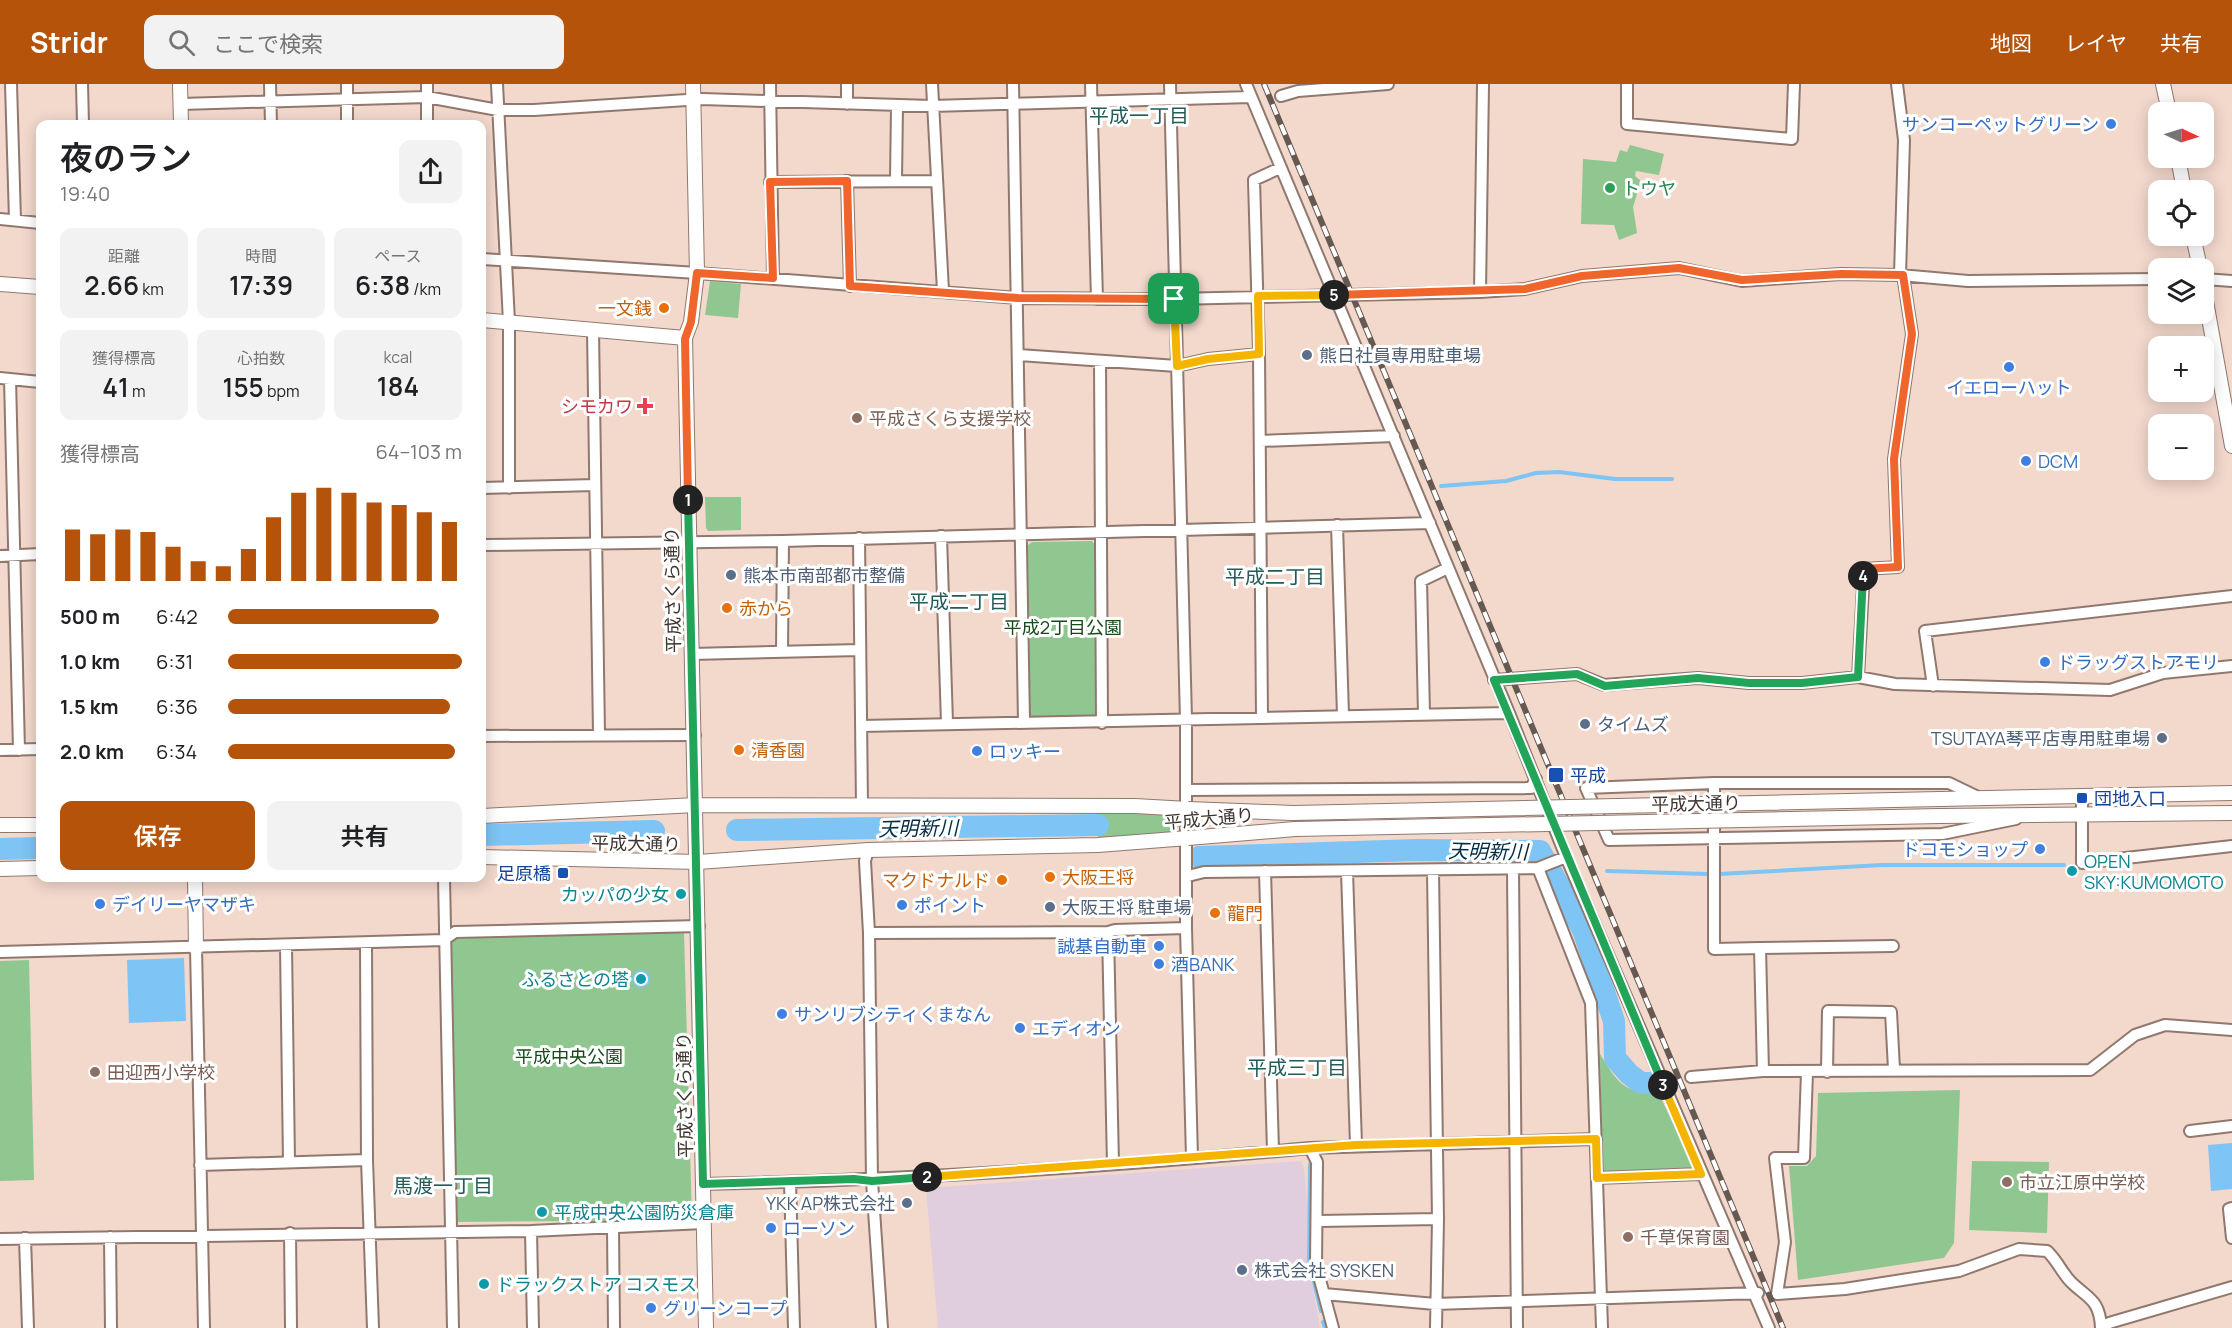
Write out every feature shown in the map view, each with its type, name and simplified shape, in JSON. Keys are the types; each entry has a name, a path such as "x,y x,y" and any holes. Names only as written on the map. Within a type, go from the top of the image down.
{"street":[{"path":"11,84 15,220"},
{"path":"82,84 83,120"},
{"path":"180,84 181,120"},
{"path":"270,84 271,120"},
{"path":"347,84 347,120"},
{"path":"427,84 427,120"},
{"path":"497,84 509,322 509,488"},
{"name":"平成さくら通り","path":"693,84 697,273 691,322 685,339 696,805"},
{"path":"770,84 773,278"},
{"path":"847,84 847,104"},
{"path":"932,84 943,291"},
{"path":"1013,84 1024,722"},
{"path":"1091,84 1097,298"},
{"path":"1170,84 1188,808 1186,928 1191,1158"},
{"path":"1246,84 1509,713 1566,857 1701,1174 1756,1293 1769,1328"},
{"path":"1281,96 1298,91 1388,84"},
{"path":"1480,292 1483,84"},
{"path":"1627,84 1627,123 1792,140 1794,84"},
{"path":"1858,677 1863,569 1898,567 1894,459 1912,334 1901,275 1904,162 1897,84"},
{"path":"2163,84 2167,102"},
{"path":"181,104 427,97 498,110 694,100 932,106 1251,97"},
{"path":"896,180 897,106"},
{"path":"1262,717 1259,354 1254,180 1280,168"},
{"path":"847,181 850,286"},
{"path":"770,182 936,181"},
{"path":"0,219 36,223"},
{"path":"486,260 773,278 1018,298 1174,299 1480,292 1525,289 1582,276 1679,268 1742,280 1841,274 1901,275 1968,281 2148,279"},
{"path":"2214,280 2232,281"},
{"path":"0,284 36,287"},
{"path":"486,320 685,339"},
{"path":"2210,324 2232,446"},
{"path":"593,330 598,734"},
{"path":"1019,354 1177,366 1208,359 1259,354"},
{"path":"1100,361 1102,723"},
{"path":"19,750 14,555 5,379 36,382"},
{"path":"1260,441 1394,436"},
{"path":"486,488 595,484"},
{"path":"486,545 783,541 1430,523"},
{"path":"1337,525 1343,716"},
{"path":"941,536 947,723"},
{"path":"859,538 862,806"},
{"path":"782,651 783,541"},
{"path":"0,555 36,554"},
{"path":"1424,714 1421,581 1448,568"},
{"path":"1933,686 1925,631 2232,596"},
{"path":"691,654 860,650"},
{"path":"1494,680 1577,674 1605,686 1698,678 1749,683 1802,683 1858,677 1895,684 1933,686 2110,690 2163,673 2232,666"},
{"path":"861,726 1024,722 1102,723 1262,717 1509,713"},
{"path":"486,736 695,735"},
{"path":"0,750 36,749"},
{"path":"1187,790 1531,789 1536,779"},
{"path":"1714,783 1714,949 1893,946"},
{"path":"1980,798 1949,783 1714,783 1586,788 1609,840 1942,834 2046,813"},
{"name":"平成大通り","path":"486,816 696,805 1117,806 1293,813 1980,798 2082,798 2232,793"},
{"path":"2082,798 2082,863 2232,846"},
{"path":"696,805 698,862"},
{"name":"平成大通り","path":"486,857 698,862 867,850 1080,846 1294,829 2046,813 2232,813"},
{"path":"0,825 36,825"},
{"path":"867,850 865,861 872,1181 882,1328"},
{"path":"1188,876 1204,872 1538,868 1566,857"},
{"name":"平成さくら通り","path":"698,862 706,1328"},
{"path":"0,869 36,868"},
{"path":"1538,868 1591,1003 1602,1328"},
{"path":"1513,869 1517,1328"},
{"path":"1433,870 1438,1219 1436,1328"},
{"path":"1265,871 1273,1151"},
{"path":"1347,871 1356,1145"},
{"path":"195,882 204,1328"},
{"path":"444,882 453,1328"},
{"path":"0,952 286,946 444,940 455,932 699,926"},
{"path":"868,933 1108,933 1115,930 1186,928"},
{"path":"1108,933 1113,1164"},
{"path":"366,942 367,1160 373,1328"},
{"path":"286,946 289,1162"},
{"path":"1760,948 1762,1071"},
{"path":"1827,1072 1828,1011 1891,1012 1894,1069"},
{"path":"1691,1077 1762,1071 2090,1070 2135,1035 2165,1025 2232,1030"},
{"path":"1807,1072 1804,1158 1775,1158 1785,1242 1777,1294 1845,1289 1959,1270 2019,1249 2047,1251 2071,1282 2090,1295 2101,1319 2102,1328 2109,1323 2232,1287"},
{"path":"2190,1131 2232,1126"},
{"path":"703,1184 854,1179 872,1181 1356,1145 1596,1139"},
{"path":"1310,1148 1317,1162 1319,1221 1316,1265 1333,1328"},
{"path":"200,1165 367,1160"},
{"path":"1597,1178 1701,1174"},
{"path":"790,1182 794,1328"},
{"path":"2232,1208 2229,1209 2232,1238"},
{"path":"1319,1221 1438,1219"},
{"path":"0,1239 452,1230 531,1231 704,1223"},
{"path":"613,1228 614,1328"},
{"path":"531,1231 533,1328"},
{"path":"290,1233 291,1328"},
{"path":"110,1237 111,1328"},
{"path":"25,1238 28,1328"},
{"path":"1324,1294 1435,1304 1756,1293"}],"shaded area":[{"path":"1301,1161 1308,1208 1308,1261 1320,1328 938,1328 926,1188"}],"green space":[{"name":"トウヤ","path":"1630,145 1664,154 1659,175 1636,171 1635,176 1641,181 1633,207 1637,233 1619,240 1614,225 1581,224 1583,159 1616,162 1620,150 1627,152"},
{"path":"710,281 741,284 738,318 705,315"},
{"path":"705,497 741,497 741,530 708,531"},
{"name":"平成2丁目公園","path":"1092,541 1095,545 1099,712 1093,717 1034,718 1030,714 1027,546 1032,542"},
{"path":"1098,812 1173,814 1177,817 1179,826 1172,833 1098,838"},
{"name":"平成中央公園","path":"684,932 692,1220 456,1222 448,939"},
{"path":"29,960 34,1180 0,1181 0,961"},
{"path":"1600,1054 1622,1084 1637,1091 1659,1094 1694,1167 1691,1171 1602,1173"},
{"path":"1960,1090 1954,1243 1944,1258 1798,1280 1789,1166 1807,1166 1816,1156 1818,1093"},
{"path":"1972,1161 2049,1162 2047,1233 1969,1230"}],"water":[{"path":"184,958 186,1021 129,1023 127,960"},
{"path":"641,970 647,973 650,979 647,985 641,988 635,985 632,979 635,973"},
{"path":"2232,1143 2232,1189 2211,1191 2208,1145"}],"waterway":[{"path":"1441,486 1506,481 1536,473 1559,472 1615,479 1672,479"},
{"name":"天明新川","path":"737,830 1098,825"},
{"name":"天明新川","path":"486,835 654,831"},
{"name":"天明新川","path":"0,849 36,848"},
{"name":"天明新川","path":"1199,857 1417,850 1540,851 1583,930 1614,1021 1615,1058 1629,1074 1641,1083 1656,1083"},
{"path":"1719,874 1882,865 2064,865"},
{"path":"1607,871 1707,874"},
{"path":"1310,1164 1309,1261 1321,1311"},
{"path":"1323,1322 1325,1328"}],"railway":[{"path":"1264,84 1783,1328"}],"place":[{"name":"サンコーペットグリーン","path":"2111,124"},
{"name":"トウヤ","path":"1610,188"},
{"name":"一文銭","path":"664,308"},
{"name":"熊日社員専用駐車場","path":"1307,355"},
{"name":"イエローハット","path":"2009,367"},
{"name":"シモカワ","path":"645,406"},
{"name":"平成さくら支援学校","path":"857,418"},
{"name":"DCM","path":"2026,461"},
{"name":"熊本市南部都市整備","path":"731,575"},
{"name":"赤から","path":"727,608"},
{"name":"ドラッグストアモリ","path":"2045,662"},
{"name":"タイムズ","path":"1585,724"},
{"name":"TSUTAYA琴平店専用駐車場","path":"2162,738"},
{"name":"清香園","path":"739,750"},
{"name":"ロッキー","path":"977,751"},
{"name":"平成","path":"1556,775"},
{"name":"団地入口","path":"2082,798"},
{"name":"ドコモショップ","path":"2040,849"},
{"name":"OPEN SKY:KUMOMOTO","path":"2072,871"},
{"name":"足原橋","path":"563,873"},
{"name":"大阪王将","path":"1050,877"},
{"name":"マクドナルド","path":"1002,880"},
{"name":"カッパの少女","path":"681,894"},
{"name":"デイリーヤマザキ","path":"100,904"},
{"name":"ポイント","path":"902,905"},
{"name":"大阪王将 駐車場","path":"1050,907"},
{"name":"龍門","path":"1215,913"},
{"name":"誠基自動車","path":"1159,946"},
{"name":"酒BANK","path":"1159,964"},
{"name":"ふるさとの塔","path":"641,979"},
{"name":"サンリブシティくまなん","path":"782,1014"},
{"name":"エディオン","path":"1020,1028"},
{"name":"田迎西小学校","path":"95,1072"},
{"name":"市立江原中学校","path":"2007,1182"},
{"name":"YKK AP株式会社","path":"907,1203"},
{"name":"平成中央公園防災倉庫","path":"542,1212"},
{"name":"ローソン","path":"771,1228"},
{"name":"千草保育園","path":"1628,1237"},
{"name":"株式会社 SYSKEN","path":"1242,1270"},
{"name":"ドラックストア コスモス","path":"484,1284"},
{"name":"グリーンコープ","path":"651,1308"}],"district":[{"name":"平成一丁目","path":"1139,115"},
{"name":"平成二丁目","path":"1275,576"},
{"name":"平成二丁目","path":"959,601"},
{"name":"平成三丁目","path":"1297,1067"},
{"name":"馬渡一丁目","path":"443,1185"}],"route":[{"path":"847,181 850,286 1018,298 1174,299 1177,366 1208,359 1259,354 1258,296 1480,292 1525,289 1582,276 1679,268 1742,280 1841,274 1903,275 1912,334 1909,369 1894,459 1898,567 1863,569 1858,677 1802,683 1749,683 1698,678 1605,686 1577,674 1494,680 1566,857 1701,1174 1597,1178 1596,1139 1356,1145 872,1181 854,1179 703,1184 685,339 691,322 697,273 773,278 770,182 847,181"}]}
